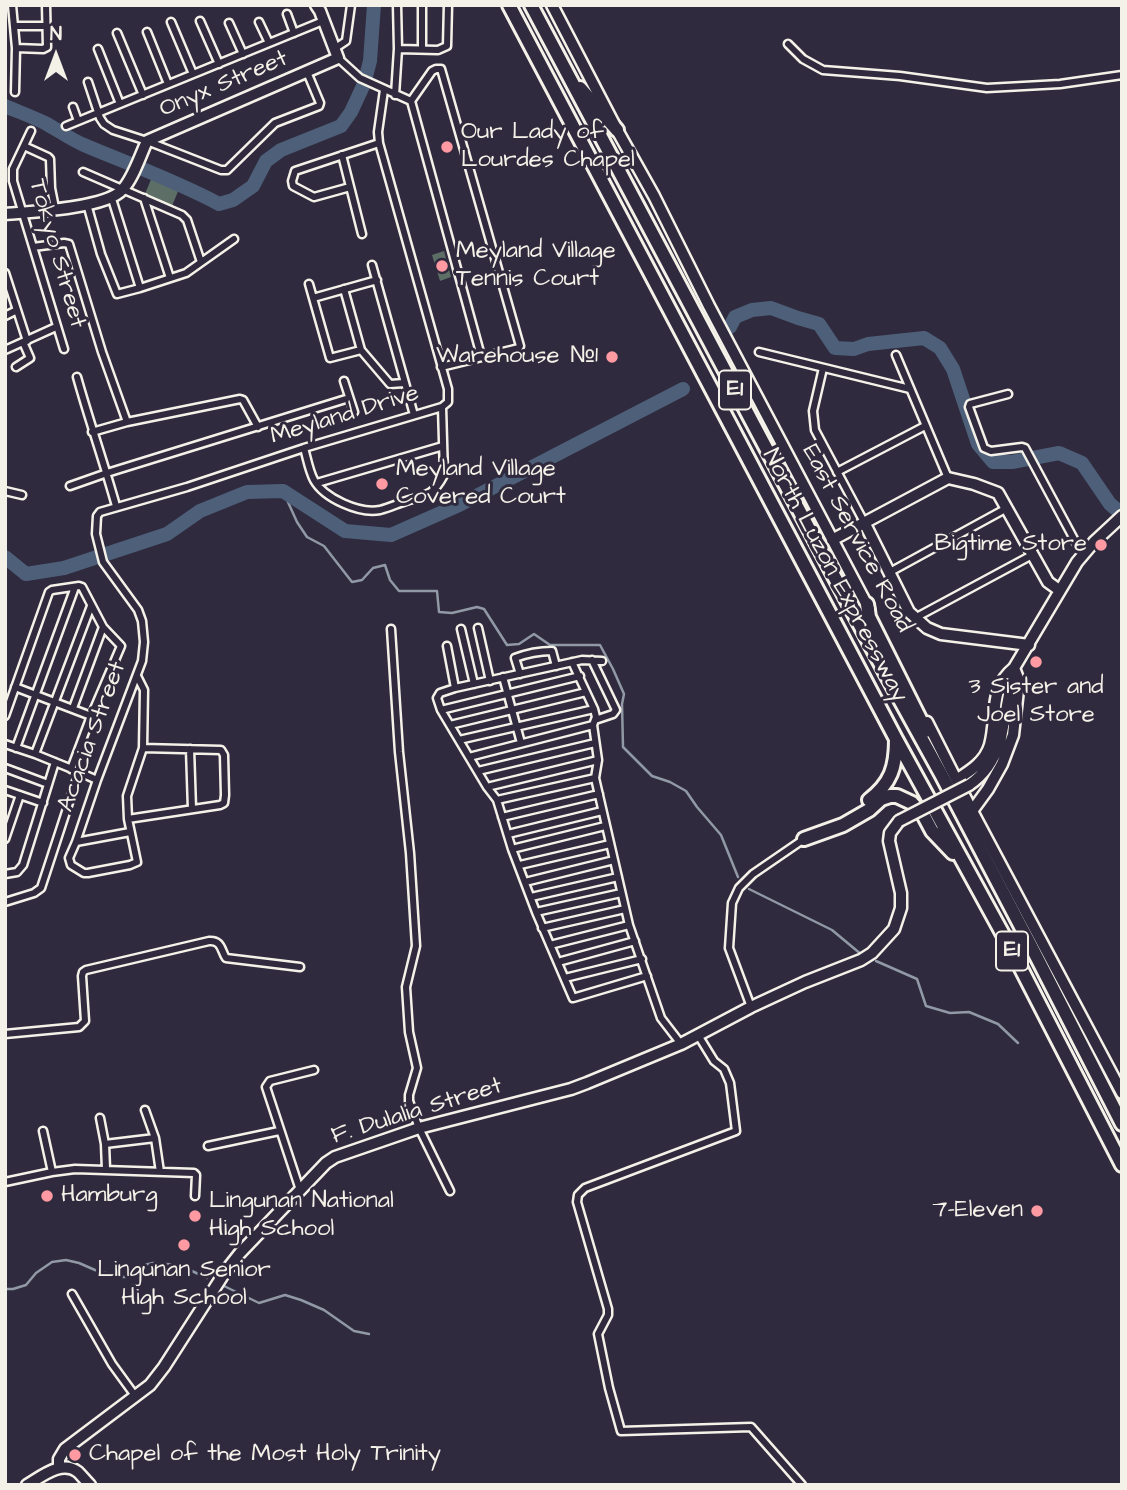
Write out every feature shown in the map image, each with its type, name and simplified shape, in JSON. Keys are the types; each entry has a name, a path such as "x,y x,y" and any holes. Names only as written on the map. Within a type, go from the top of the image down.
{"highway":[{"name":"North Luzon Expressway","path":"509,5 897,739 1013,951 1122,1165"},
{"name":"North Luzon Expressway","path":"531,5 940,774 1122,1124"},
{"path":"566,72 617,130"},
{"path":"867,604 869,617 935,748 940,774"},
{"path":"804,839 856,811 880,791 892,772 897,739"},
{"path":"804,839 843,825 869,810 881,799 897,796 912,803 924,816 932,831 966,866"}],"street":[{"path":"12,5 16,48 15,92"},
{"path":"16,48 47,47 46,5"},
{"path":"316,5 336,53 360,78 411,101"},
{"path":"336,53 346,41 351,5"},
{"path":"395,95 397,5"},
{"path":"422,5 422,49"},
{"path":"398,49 438,50 447,46 448,5"},
{"name":"East Service Road","path":"551,5 1122,1093"},
{"path":"287,14 294,33"},
{"path":"200,21 219,64"},
{"path":"66,126 323,21"},
{"path":"171,22 193,74"},
{"path":"259,22 269,43"},
{"path":"229,23 243,54"},
{"path":"13,26 47,26"},
{"path":"147,32 168,84"},
{"path":"117,33 143,94"},
{"path":"788,44 803,59 823,70 900,76 987,88 1060,84 1122,75"},
{"path":"98,49 120,104"},
{"name":"Onyx Street","path":"124,189 147,141 307,72 336,53"},
{"path":"411,101 432,71 440,69 520,346 441,367"},
{"path":"88,82 104,124 113,130 227,170 275,123 319,106 307,72"},
{"name":"Meyland Drive","path":"116,506 187,487 304,448 442,407 448,402 449,396 379,143 384,90"},
{"path":"411,101 481,356"},
{"path":"73,107 78,121"},
{"name":"Tokyo Street","path":"31,131 13,169 13,181 64,349"},
{"path":"350,187 314,197 292,183 295,171 379,143"},
{"path":"24,146 50,159 55,208"},
{"path":"342,155 362,234"},
{"path":"83,173 182,215 187,220 201,262"},
{"path":"5,214 112,199 124,189"},
{"path":"144,198 170,278"},
{"path":"112,199 140,288"},
{"path":"87,204 101,254 117,294 186,273 234,239"},
{"path":"33,247 69,244 127,422"},
{"path":"372,265 414,415"},
{"path":"6,278 30,358 16,368"},
{"path":"313,298 377,280"},
{"path":"309,284 330,358 361,350"},
{"path":"344,289 361,350 390,384 404,383"},
{"path":"5,316 17,310"},
{"path":"5,350 56,327"},
{"path":"759,352 910,389"},
{"path":"896,355 948,478"},
{"path":"823,368 813,411 815,430 909,612 927,628 941,634 1029,645"},
{"path":"77,377 116,506"},
{"path":"344,382 354,412"},
{"path":"1008,394 969,405 984,448 991,451 1025,448 1082,554"},
{"path":"70,486 349,398"},
{"path":"92,432 127,422 242,399 258,427"},
{"path":"304,448 317,483 344,505 379,510 432,493 444,475 442,407"},
{"path":"837,472 925,426"},
{"path":"317,483 443,446"},
{"path":"832,540 948,478 998,493 1048,582 1059,590"},
{"path":"5,491 22,495"},
{"name":"Acacia Street","path":"116,506 100,512 97,516 96,534 103,562 130,597 142,621 142,661 96,780 69,863 84,873 137,862 130,832"},
{"path":"890,572 1007,508"},
{"path":"956,780 977,766 990,745 998,689 1003,677 1014,668 1029,645 1082,554 1119,518"},
{"path":"915,618 1032,555"},
{"path":"16,748 75,587"},
{"path":"5,716 49,592 82,587 103,627 121,647 71,769"},
{"path":"34,754 91,606"},
{"path":"73,708 103,627"},
{"path":"478,628 490,681"},
{"path":"391,629 416,946 406,987 409,1032 417,1068 409,1101 450,1191"},
{"path":"461,629 474,684"},
{"path":"447,646 455,688"},
{"path":"520,674 515,658 539,651 552,651 556,666"},
{"path":"602,661 582,660 503,677 455,688 440,693 437,698 441,710 497,800 512,849 542,928 573,998 647,976"},
{"path":"469,757 594,723 613,714 616,710 592,660"},
{"path":"572,662 594,709 598,760 595,778 629,925 661,1018 681,1044"},
{"path":"972,811 988,789 1013,735 1019,681 1014,668"},
{"name":"F. Dulalia Street","path":"59,1468 59,1459 65,1449 150,1385 240,1253 326,1163 335,1157 419,1128 571,1088 681,1044 751,1007 872,953 894,929 901,908 901,893 889,841 890,833 900,821 969,785 982,775 1000,743 1014,668"},
{"path":"76,842 130,832 128,793 143,748 144,690 137,676"},
{"path":"441,710 580,676"},
{"path":"503,677 521,743"},
{"path":"15,687 91,716"},
{"path":"450,725 586,692"},
{"path":"459,740 594,709"},
{"path":"478,771 595,743"},
{"path":"5,744 96,780"},
{"path":"128,819 224,803 224,755 221,750 143,748"},
{"path":"190,749 192,809"},
{"path":"487,787 598,760"},
{"path":"5,874 17,872 23,866 55,762"},
{"path":"5,768 48,784"},
{"path":"5,902 34,893 41,888 79,772"},
{"path":"497,800 595,778"},
{"path":"5,790 43,803"},
{"path":"502,817 599,794"},
{"path":"5,839 20,795"},
{"path":"508,834 602,811"},
{"path":"512,849 605,826"},
{"path":"751,1007 729,948 732,903 739,888 753,874 804,839"},
{"path":"520,865 610,844"},
{"path":"525,882 614,860"},
{"path":"531,897 618,877"},
{"path":"536,912 621,893"},
{"path":"542,928 625,909"},
{"path":"550,945 629,925"},
{"path":"5,1034 79,1027 85,1021 82,976 86,970 209,941 217,942 222,947 226,958 300,967"},
{"path":"558,962 635,941"},
{"path":"565,978 642,959"},
{"path":"698,1035 714,1061 724,1069 730,1083 736,1131 585,1188 578,1195 577,1202 608,1309 608,1315 598,1334 609,1388 621,1431 751,1427 802,1485"},
{"path":"300,1190 266,1084 314,1070"},
{"path":"145,1110 155,1138 160,1172"},
{"path":"100,1118 106,1170"},
{"path":"208,1146 279,1130"},
{"path":"43,1131 52,1172"},
{"path":"105,1144 155,1138"},
{"path":"5,1182 75,1169 194,1173 195,1196"},
{"path":"72,1294 112,1364 136,1397"},
{"path":"27,1485 59,1468 78,1472 90,1485"}],"green space":[{"path":"152,177 179,189 172,206 145,194"},
{"name":"Meyland Village Tennis Court","path":"444,251 451,277 440,281 432,255"}],"waterway":[{"path":"5,106 45,123 84,145 219,204 233,200 253,186 266,161 281,150 341,126 364,84 370,61 374,5"},
{"path":"730,327 735,317 752,310 771,308 819,324 835,348 854,349 868,344 924,338 940,348 953,369 978,444 993,462 1012,462 1059,453 1082,463 1110,504 1122,514"},
{"path":"5,557 26,574 64,568 167,534 200,511 247,492 283,491 345,531 391,535 459,505 683,389"},
{"path":"283,491 307,537 324,546 352,582 362,580 373,568 385,565 390,580 399,591 437,591 439,612 452,613 477,607 484,609 507,645 519,644 534,634 550,645 600,645 624,694 623,747 652,776 686,791 721,835 738,877"},
{"path":"749,889 832,930 862,955"},
{"path":"876,961 917,979 926,1006 950,1013 969,1012 998,1024 1018,1043"},
{"path":"5,1289 26,1285 36,1273 52,1262 66,1260 122,1277 131,1277 144,1265 153,1263 179,1265 207,1278"},
{"path":"224,1286 259,1303 285,1295 301,1300 324,1310 354,1331 369,1334"}],"place":[{"name":"Our Lady of Lourdes Chapel","path":"447,147"},
{"name":"Meyland Village Tennis Court","path":"442,266"},
{"name":"Warehouse №1","path":"612,357"},
{"name":"Meyland Village Covered Court","path":"382,484"},
{"name":"Bigtime Store","path":"1101,545"},
{"name":"3 Sister and Joel Store","path":"1036,662"},
{"name":"Hamburg","path":"47,1196"},
{"name":"7-Eleven","path":"1037,1211"},
{"name":"Lingunan National High School","path":"195,1216"},
{"name":"Lingunan Senior High School","path":"184,1245"},
{"name":"Chapel of the Most Holy Trinity","path":"75,1455"}]}
